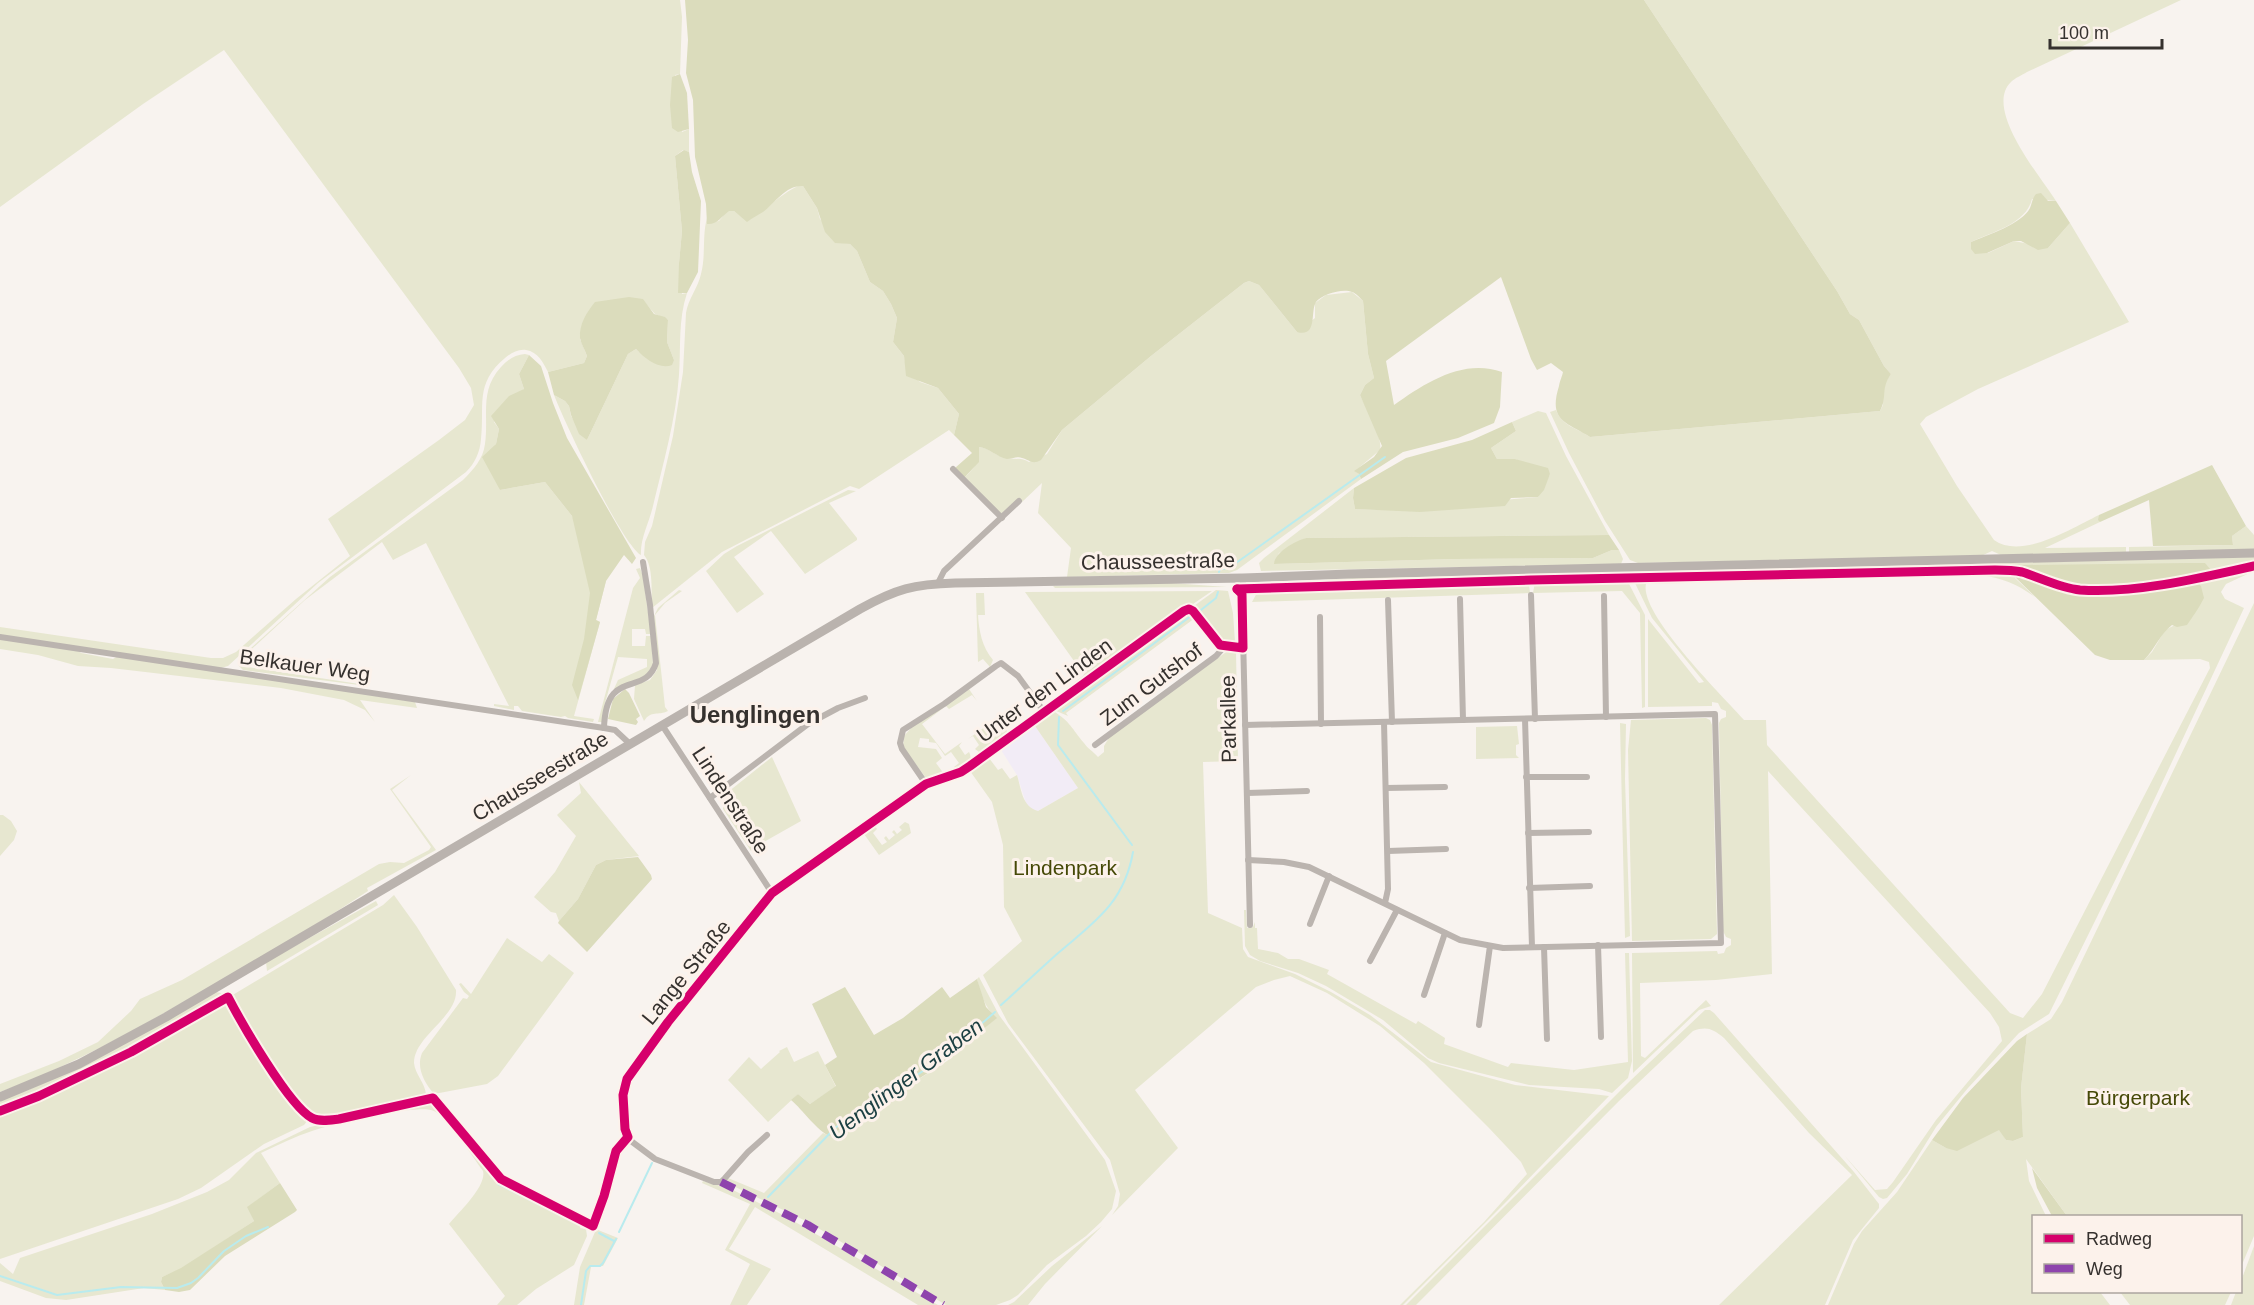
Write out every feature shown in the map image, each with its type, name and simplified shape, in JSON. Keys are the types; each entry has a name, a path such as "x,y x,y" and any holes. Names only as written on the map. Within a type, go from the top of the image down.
{"main road":[{"name":"Chausseestraße","path":"0,1098 80,1064 166,1017 876,600 903,588 938,583 1243,578 2254,553"}],"street":[{"path":"953,469 1002,518"},
{"path":"938,583 944,571 1019,501"},
{"path":"604,728 606,705 611,695 620,688 648,677 656,663 643,562"},
{"name":"Parkallee","path":"1243,578 1243,586 1237,589 1242,594 1250,925"},
{"path":"1531,595 1535,719"},
{"path":"1604,596 1606,717"},
{"path":"1460,598 1463,720"},
{"path":"1388,600 1392,722"},
{"name":"Unter den Linden","path":"904,799 926,784 961,772 1184,611 1193,610 1199,618"},
{"path":"1320,617 1321,724"},
{"name":"Zum Gutshof","path":"1199,618 1217,642 1224,647 1243,648"},
{"name":"Belkauer Weg","path":"0,637 604,728 615,730 630,744"},
{"name":"Zum Gutshof","path":"1095,745 1216,656 1224,647"},
{"path":"926,784 902,749 900,743 903,730 1001,663 1011,669 1045,713"},
{"path":"710,798 807,724 838,708 865,698"},
{"path":"1245,725 1715,714 1721,943 1490,946 1460,940 1309,867 1284,862 1248,860"},
{"path":"1525,719 1532,947"},
{"path":"1384,722 1388,851 1388,889 1384,903"},
{"name":"Lindenstraße","path":"663,725 772,893"},
{"path":"1526,777 1587,777"},
{"path":"1386,788 1445,787"},
{"name":"Parkallee","path":"1247,793 1307,791"},
{"name":"Lange Straße","path":"628,1137 625,1129 623,1095 627,1079 668,1022 772,893 904,799"},
{"path":"1528,833 1589,832"},
{"path":"1388,851 1446,849"},
{"path":"1310,924 1329,876"},
{"path":"1529,888 1590,886"},
{"path":"1370,961 1397,909"},
{"path":"1424,995 1445,933"},
{"path":"1598,945 1600,1037"},
{"path":"1479,1025 1490,946"},
{"path":"1544,946 1547,1039"},
{"path":"593,1226 616,1151 628,1137 655,1159 717,1182 724,1178 767,1135"}],"shaded area":[{"path":"1035,726 1078,788 1038,811 1031,810 1026,803 1017,775 1001,750"}],"green space":[{"path":"0,0 680,0 682,17 680,74 675,75 682,132 689,129 689,152 683,150 675,156 682,231 679,263 682,294 687,293 681,323 675,408 641,555 632,546 608,507 554,395 569,406 571,416 587,440 628,354 636,349 639,352 674,360 667,342 668,320 655,314 646,304 580,339 587,356 584,363 548,372 540,358 530,351 517,351 505,358 495,368 485,386 480,444 469,469 318,583 228,666 221,668 0,635 0,627 211,658 223,658 236,652 296,599 350,556 328,519 465,420 474,405 471,388 459,368 224,50 143,104 0,207"},
{"path":"685,0 1644,0 1850,314 1859,320 1884,366 1891,374 1886,384 1884,401 1880,411 1590,437 1567,424 1558,414 1556,398 1563,372 1551,363 1537,370 1501,277 1386,361 1394,405 1432,381 1459,370 1487,368 1502,372 1500,407 1494,423 1458,438 1403,452 1361,479 1354,471 1374,457 1382,446 1360,395 1365,385 1374,378 1368,354 1363,301 1355,293 1348,291 1338,291 1323,296 1314,306 1311,328 1304,333 1297,332 1259,285 1249,281 1151,356 1062,430 1041,460 1033,462 1020,457 1007,459 979,447 979,462 964,478 955,468 972,453 954,435 959,414 938,388 906,376 904,356 893,342 897,318 891,304 883,291 870,282 857,251 850,244 835,243 825,232 817,208 803,186 786,191 763,212 747,222 734,211 729,211 716,222 707,224 706,204 695,157 693,100 686,73 688,40"},
{"path":"1644,0 2181,0 2027,72 2011,82 2004,94 2004,109 2009,125 2017,143 2056,201 2032,199 2029,208 2016,221 1971,242 1988,253 2014,241 2048,248 2070,223 2129,322 1978,389 1926,417 1920,424 1957,486 1994,540 2005,545 2032,544 2061,534 2099,515 2100,522 2045,548 2126,547 2126,552 2001,555 1992,551 1981,556 1638,563 1630,560 1605,521 1550,412 1556,410 1562,420 1590,437 1880,411 1883,405 1884,384 1891,374 1884,366 1859,320 1850,314"},
{"path":"680,74 687,93 689,129 678,132 672,128 670,105 672,77"},
{"path":"684,150 689,152 692,172 701,201 698,272 687,293 678,293 682,231 675,156"},
{"path":"798,186 803,186 817,208 820,219 844,243 850,244 857,251 870,282 883,291 897,318 893,342 904,356 906,368 920,382 938,388 959,414 954,435 949,430 859,489 850,486 722,552 652,608 651,573 644,555 645,542 652,526 673,436 683,372 686,313 701,274 707,218 707,223 719,221 728,210 734,211 747,221"},
{"path":"2041,193 2048,201 2056,201 2070,223 2048,248 2038,250 2021,241 2014,241 1987,253 1975,254 1971,249 1971,242 2020,219 2030,208 2036,194"},
{"path":"1249,281 1259,285 1297,332 1315,318 1315,303 1326,295 1352,292 1363,301 1368,354 1374,378 1365,385 1360,395 1377,430 1380,450 1355,471 1361,479 1237,570 1229,573 1067,577 1071,548 1038,513 1042,483 1022,502 1018,499 1001,514 964,478 976,464 979,447 1002,457 1029,462 1047,454 1062,430 1151,356"},
{"path":"629,297 643,299 654,314 668,320 667,342 674,360 672,365 663,366 648,360 636,349 628,354 587,440 579,434 569,406 554,395 548,372 584,363 587,356 580,338 581,328 586,314 595,302"},
{"path":"529,355 519,374 524,389 494,422 499,429 496,444 491,451 500,490 545,482 572,516 606,581 596,620 600,622 574,716 594,719 593,722 522,711 518,706 514,706 514,710 494,706 494,704 509,706 426,543 393,560 382,542 305,600 242,658 241,666 367,686 243,670 238,665 241,657 330,577 471,472 484,449 487,394 494,376 506,362 515,356"},
{"path":"529,355 541,366 567,438 636,558 632,564 624,555 606,581 596,620 600,622 578,700 572,685 584,639 590,593 572,516 545,482 500,490 482,457 496,444 499,429 491,416 509,396 524,389 519,374"},
{"path":"1538,411 1546,413 1566,456 1609,535 1306,538 1279,553 1274,564 1593,558 1612,550 1619,550 1623,559 1621,564 1261,571 1259,563 1264,558 1354,488 1355,509 1387,510 1538,497 1550,474 1515,459 1497,459 1491,448 1516,431 1512,422"},
{"path":"1512,422 1516,431 1491,448 1497,459 1515,459 1548,468 1550,474 1544,490 1538,497 1511,498 1505,506 1420,512 1355,509 1354,488 1406,458 1472,440"},
{"path":"2212,465 2246,526 2232,536 2233,545 2153,546 2149,500 2100,522 2098,520 2099,515"},
{"path":"848,490 856,491 829,503 857,540 805,574 771,531 734,557 764,594 737,613 706,571 724,554 737,546"},
{"path":"2246,526 2254,535 2254,549 2129,552 2129,547 2233,545 2232,536"},
{"path":"1609,535 1619,550 1612,550 1593,558 1274,564 1282,551 1291,544 1306,538"},
{"path":"2254,557 2254,564 2200,576 2207,572 2019,568 2022,571 1982,569 1634,577 1636,571"},
{"path":"2205,563 2210,569 2200,576 2088,589 2060,584 2019,568 2023,565"},
{"path":"640,568 651,634 646,634 645,629 632,629 632,646 645,646 646,636 651,636 653,664 647,675 613,691 618,680 647,667 647,659 618,657 602,722 598,722 633,588 640,578 636,569"},
{"path":"2254,568 2254,571 2226,584 2221,592 2225,599 2244,608 2141,828 2049,1014 2019,1033 1968,1088 1936,1127 1907,1174 1887,1198 1879,1197 1844,1155 1875,1190 1887,1189 1936,1120 2002,1041 1999,1027 1990,1013 1768,771 1772,974 1716,980 1640,983 1641,1056 1645,1058 1706,1000 1711,1006 1699,1010 1633,1073 1632,953 1717,951 1718,954 1724,953 1731,945 1731,939 1726,937 1723,931 1719,723 1726,717 1726,711 1721,709 1718,703 1712,702 1712,706 1648,707 1648,619 1699,683 1704,682 1652,618 1633,579 1980,571 2019,574 2015,575 2015,578 2035,597 2009,582 1980,575 1646,584 1647,597 1655,615 1684,654 1744,720 1766,720 1767,745 2010,1013 2023,1018 2042,994 2210,668 2209,662 2200,659 2144,660 2152,652 2165,630 2193,616 2201,586 2197,580"},
{"path":"1624,571 1627,577 1256,588 1262,584 1369,577"},
{"path":"2019,574 2055,587 2082,592 2132,590 2197,580 2204,598 2187,625 2177,627 2172,625 2144,660 2110,660 2095,655 2015,577"},
{"path":"1627,580 1645,615 1645,707 1642,708 1640,613 1622,591 1533,593 1535,582"},
{"path":"1157,582 1227,587 1055,588 1053,586"},
{"path":"1526,582 1530,593 1252,602 1258,591"},
{"path":"679,590 682,591 665,603 655,615 665,707 668,711 652,714 644,721 634,699 635,685 650,680 657,670 653,618 658,608"},
{"path":"1216,590 1228,591 1233,613 1235,642 1222,642 1216,638 1194,606"},
{"path":"1212,591 1187,606 1056,702 1053,699 1084,675 1025,592"},
{"path":"976,593 984,593 985,615 978,615 978,621 984,644 993,660 990,667 983,659 978,662"},
{"name":"Bürgerpark","path":"2254,603 2254,1236 2242,1265 2242,1215 2066,1215 2026,1159 2029,1181 2046,1215 2032,1215 2032,1293 2101,1293 2110,1305 1828,1305 1854,1244 1862,1231 1897,1192 1932,1140 1946,1148 2000,1129 2006,1140 2013,1141 2023,1137 2021,1088 2027,1034 2051,1019 2062,1002"},
{"path":"1187,612 1195,618 1066,713 1068,716 1054,710"},
{"path":"0,638 78,650 81,653 113,659 118,656 415,702 417,708 360,700 375,722 365,710 344,700 281,688 78,666 38,655 0,649"},
{"name":"Lindenpark","path":"1229,650 1236,652 1238,761 1203,762 1208,913 1242,928 1243,949 1248,957 1295,974 1331,992 1370,1015 1431,1062 1515,1085 1609,1096 1403,1305 1400,1305 1484,1222 1527,1174 1521,1162 1489,1128 1424,1063 1380,1026 1327,993 1290,976 1256,987 1135,1090 1178,1148 1112,1215 1118,1206 1120,1194 1110,1160 1008,1023 983,975 1022,941 1004,907 1003,845 992,802 970,771 989,758 998,770 1002,768 1010,779 1017,775 1025,801 1038,811 1078,788 1035,726 1053,711 1067,722 1098,757 1104,752 1104,746 1110,736"},
{"path":"625,689 640,716 636,719 638,722 636,725 608,719 613,699"},
{"path":"969,689 977,701 972,695 949,709 946,706 922,724 945,754 962,742 959,746 965,755 969,752 970,761 959,770 956,769 954,767 959,763 951,752 945,756 936,743 920,738 918,747 936,749 942,758 936,763 944,774 950,770 951,772 932,779 926,778 903,747 904,736 913,726"},
{"path":"1040,711 985,751 979,752 975,749 979,745 973,736 968,739 996,719 1009,733"},
{"path":"1706,718 1712,725 1717,934 1711,939 1632,941 1628,750 1631,720"},
{"path":"1620,723 1626,724 1625,779 1630,936 1625,938"},
{"path":"1517,726 1519,744 1516,745 1516,755 1519,758 1476,759 1476,727"},
{"path":"772,757 801,821 751,851 723,809 724,800 718,800"},
{"path":"411,775 392,790 436,850 367,888 368,891 313,926 139,1027 57,1069 0,1092 0,1084 59,1061 98,1042 131,1011 140,999 182,980 379,864 404,863 429,850 431,847 390,789"},
{"path":"579,782 639,856 606,860 596,865 578,899 559,921 556,913 551,912 534,897 555,872 576,836 557,815 581,793"},
{"path":"0,815 11,821 17,831 14,840 0,856"},
{"path":"905,822 909,824 911,833 879,855 864,834 875,826 877,829 873,833 882,845 887,842 884,838 886,836 889,840 895,835 892,832 894,830 897,834 902,830 899,827"},
{"path":"638,857 652,879 587,952 558,923 559,921 578,899 596,865 606,860"},
{"path":"394,895 456,990 455,1000 450,1009 416,1053 414,1063 426,1094 408,1101 344,1116 322,1118 315,1116 305,1110 281,1081 245,1024 231,996 383,905"},
{"path":"376,901 378,905 267,971 266,962"},
{"path":"1244,910 1246,910 1247,928 1253,927 1255,922 1258,949 1278,953 1288,959 1299,959 1329,970 1327,974 1416,1024 1418,1021 1445,1038 1444,1044 1508,1067 1511,1063 1574,1070 1628,1062 1625,953 1629,953 1632,1061 1628,1078 1612,1093 1599,1089 1529,1085 1439,1063 1428,1058 1383,1020 1326,986 1250,955 1245,946"},
{"path":"507,938 542,962 549,954 574,973 498,1076 487,1084 434,1094 422,1075 420,1059 422,1053 463,998 467,999 469,996 459,984 461,983 471,994"},
{"path":"979,977 999,1015 1105,1160 1116,1191 1112,1209 1101,1222 1047,1265 1018,1295 996,1305 946,1305 808,1222 729,1184 726,1180 728,1178 764,1193 823,1133 830,1136 947,1061 996,1018 984,1000 977,979"},
{"path":"977,979 986,1007 997,1018 937,1067 830,1136 820,1130 791,1100 798,1094 810,1104 836,1086 825,1065 837,1057 812,1004 845,987 874,1035 903,1018 942,987 950,998"},
{"path":"216,992 225,997 105,1062 32,1097 0,1109 0,1100 28,1090 101,1056"},
{"path":"226,999 274,1081 308,1120 304,1125 264,1144 201,1188 178,1199 0,1259 0,1112 104,1067"},
{"path":"1705,1010 1714,1013 1854,1172 1879,1204 1879,1208 1853,1240 1825,1305 1719,1305 1852,1175 1809,1133 1724,1038 1713,1031 1702,1029 1693,1031 1619,1101 1416,1305 1406,1305 1630,1081"},
{"path":"2027,1034 2021,1088 2023,1137 2013,1141 2006,1140 1999,1130 1957,1151 1932,1140 1963,1098 2017,1041"},
{"path":"787,1047 794,1062 818,1051 836,1087 810,1104 798,1094 768,1122 728,1080 749,1057 761,1069 779,1051"},
{"path":"426,1101 437,1105 487,1169 497,1178 532,1200 582,1224 580,1228 586,1229 587,1236 574,1265 536,1289 517,1305 497,1305 505,1296 449,1224 477,1191 481,1184 483,1171 460,1138 440,1115 425,1109 374,1116 322,1128 261,1153 280,1183 248,1207 254,1221 181,1269 162,1277 161,1282 165,1290 144,1288 66,1300 46,1298 0,1281 0,1263 13,1274 20,1258 152,1214 207,1192 229,1180 256,1153 310,1127"},
{"path":"2032,1168 2066,1215 2051,1215 2037,1188"},
{"path":"703,1181 729,1188 785,1216 938,1305 918,1305 755,1207 729,1249 771,1269 747,1305 730,1305 750,1264 725,1250 750,1204 702,1183"},
{"path":"280,1183 297,1210 295,1212 225,1256 190,1290 179,1292 165,1290 161,1282 162,1277 181,1268 254,1221 247,1207"},
{"path":"1102,1226 1045,1284 1028,1305 1008,1305 1014,1302 1052,1266"},
{"path":"598,1230 618,1238 603,1266 591,1267 584,1305 574,1305 580,1267 595,1232"},
{"path":"2254,1246 2254,1305 2231,1305 2236,1293 2242,1293 2242,1278"},
{"path":"2121,1293 2231,1293 2225,1305 2130,1305"}],"waterway":[{"name":"Uenglinger Graben","path":"1236,563 1385,457"},
{"name":"Uenglinger Graben","path":"1219,572 1220,569 1229,568"},
{"name":"Uenglinger Graben","path":"1201,610 1216,598 1218,592"},
{"name":"Uenglinger Graben","path":"1063,711 1191,616"},
{"name":"Uenglinger Graben","path":"1059,717 1058,745 1132,845"},
{"name":"Uenglinger Graben","path":"1001,1005 1105,911 1122,886 1133,852"},
{"name":"Uenglinger Graben","path":"768,1197 836,1127 937,1062 995,1012"},
{"name":"Uenglinger Graben","path":"619,1232 652,1163"},
{"path":"498,1184 580,1225"},
{"path":"0,1276 57,1295 121,1287 177,1288 198,1278 224,1251 246,1236 268,1227"},
{"path":"599,1233 614,1241"},
{"name":"Uenglinger Graben","path":"581,1305 586,1271 590,1266 600,1266 603,1263 616,1239"}],"marked path":[{"path":"721,1182 808,1225 943,1305"}],"cycle path":[{"path":"1237,589 2012,570 2073,589 2101,591 2167,584 2254,566"},
{"path":"0,1111 39,1096 131,1052 228,997 279,1081 291,1098 312,1118 339,1119 433,1098 501,1179 593,1226 616,1151 628,1137 625,1129 623,1095 627,1079 668,1022 772,893 926,784 961,772 970,766 1184,611 1189,609 1193,611 1220,645 1243,648 1242,594 1237,589"}],"district":[{"name":"Uenglingen","path":"755,714"}]}
